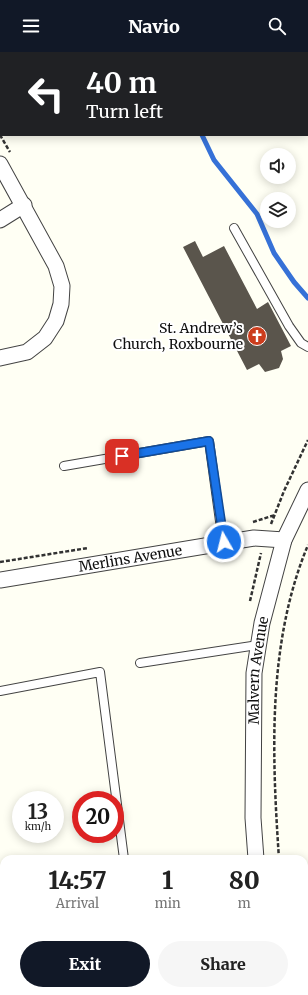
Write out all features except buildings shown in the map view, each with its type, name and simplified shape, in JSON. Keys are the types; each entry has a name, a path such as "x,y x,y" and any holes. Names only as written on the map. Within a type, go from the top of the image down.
{"street":[{"path":"0,164 56,266 62,286 62,304 56,321 45,338 27,352 0,358"},
{"path":"0,220 24,206"},
{"name":"Malvern Avenue","path":"256,855 253,818 254,688 258,645 262,623 284,540 308,490"},
{"name":"Merlins Avenue","path":"0,580 224,542 254,538 284,540"}],"lane":[{"path":"234,228 289,326 301,343 308,347"},
{"path":"64,466 209,441 224,542"},
{"path":"140,663 258,645"},
{"path":"0,691 100,672 123,855"}],"path":[{"path":"279,855 275,750 276,679 284,621 299,568 308,545"}],"waterway":[{"path":"202,136 214,160 257,214 274,253 294,282 308,298"}],"place":[{"name":"St. Andrew’s Church, Roxbourne","path":"257,336"}],"route":[{"path":"122,456 209,441 224,542"}]}
